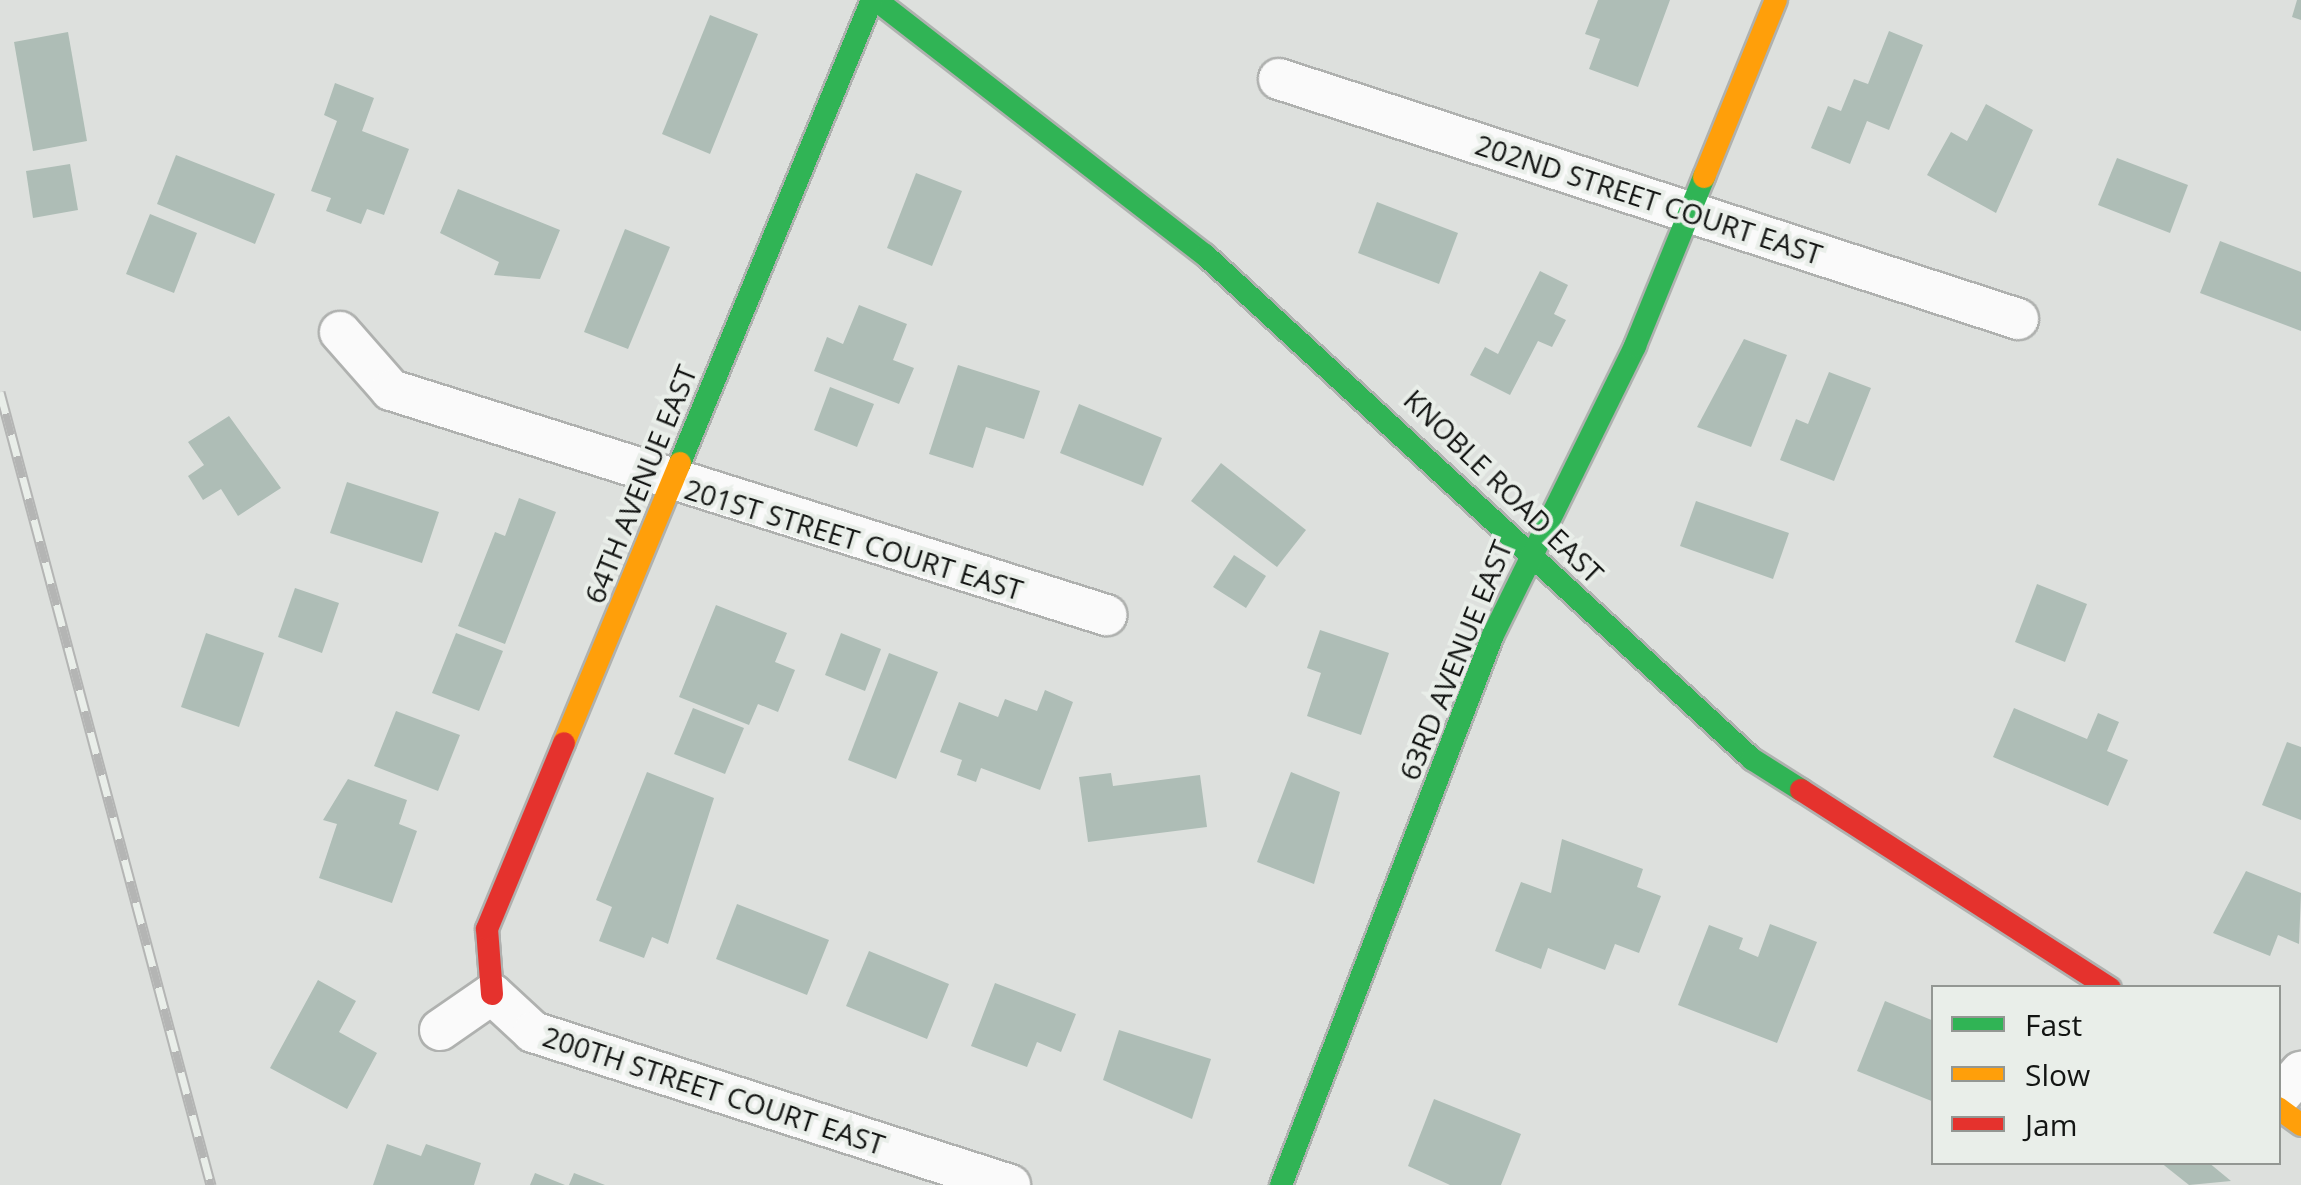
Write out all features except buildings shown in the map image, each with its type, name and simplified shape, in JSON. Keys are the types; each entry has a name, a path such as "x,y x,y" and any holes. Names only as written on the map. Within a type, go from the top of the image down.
{"street":[{"name":"64TH AVENUE EAST","path":"492,994 487,930 874,0"},
{"name":"KNOBLE ROAD EAST","path":"874,0 1205,255 1531,551 1752,760 2105,985"},
{"name":"63RD AVENUE EAST","path":"1281,1185 1531,551 1690,212 1776,0"},
{"name":"202ND STREET COURT EAST","path":"1279,80 2018,318"},
{"name":"201ST STREET COURT EAST","path":"340,332 391,390 673,484 1106,615"},
{"path":"440,1030 492,994"},
{"name":"200TH STREET COURT EAST","path":"492,994 533,1032 1010,1185"},
{"path":"2281,1095 2301,1072"},
{"path":"2281,1110 2301,1126"}],"railway":[{"path":"0,392 211,1185"}],"traffic: fast":[{"path":"680,463 872,0"},
{"path":"876,0 1205,255 1752,759 1801,790"},
{"path":"1281,1185 1493,635 1635,346 1704,177"}],"traffic: slow":[{"path":"1704,177 1776,0"},
{"path":"564,743 680,463"},
{"path":"2281,1110 2301,1125"}],"traffic: jam":[{"path":"492,994 487,929 564,743"},
{"path":"1801,790 2105,985"}]}
